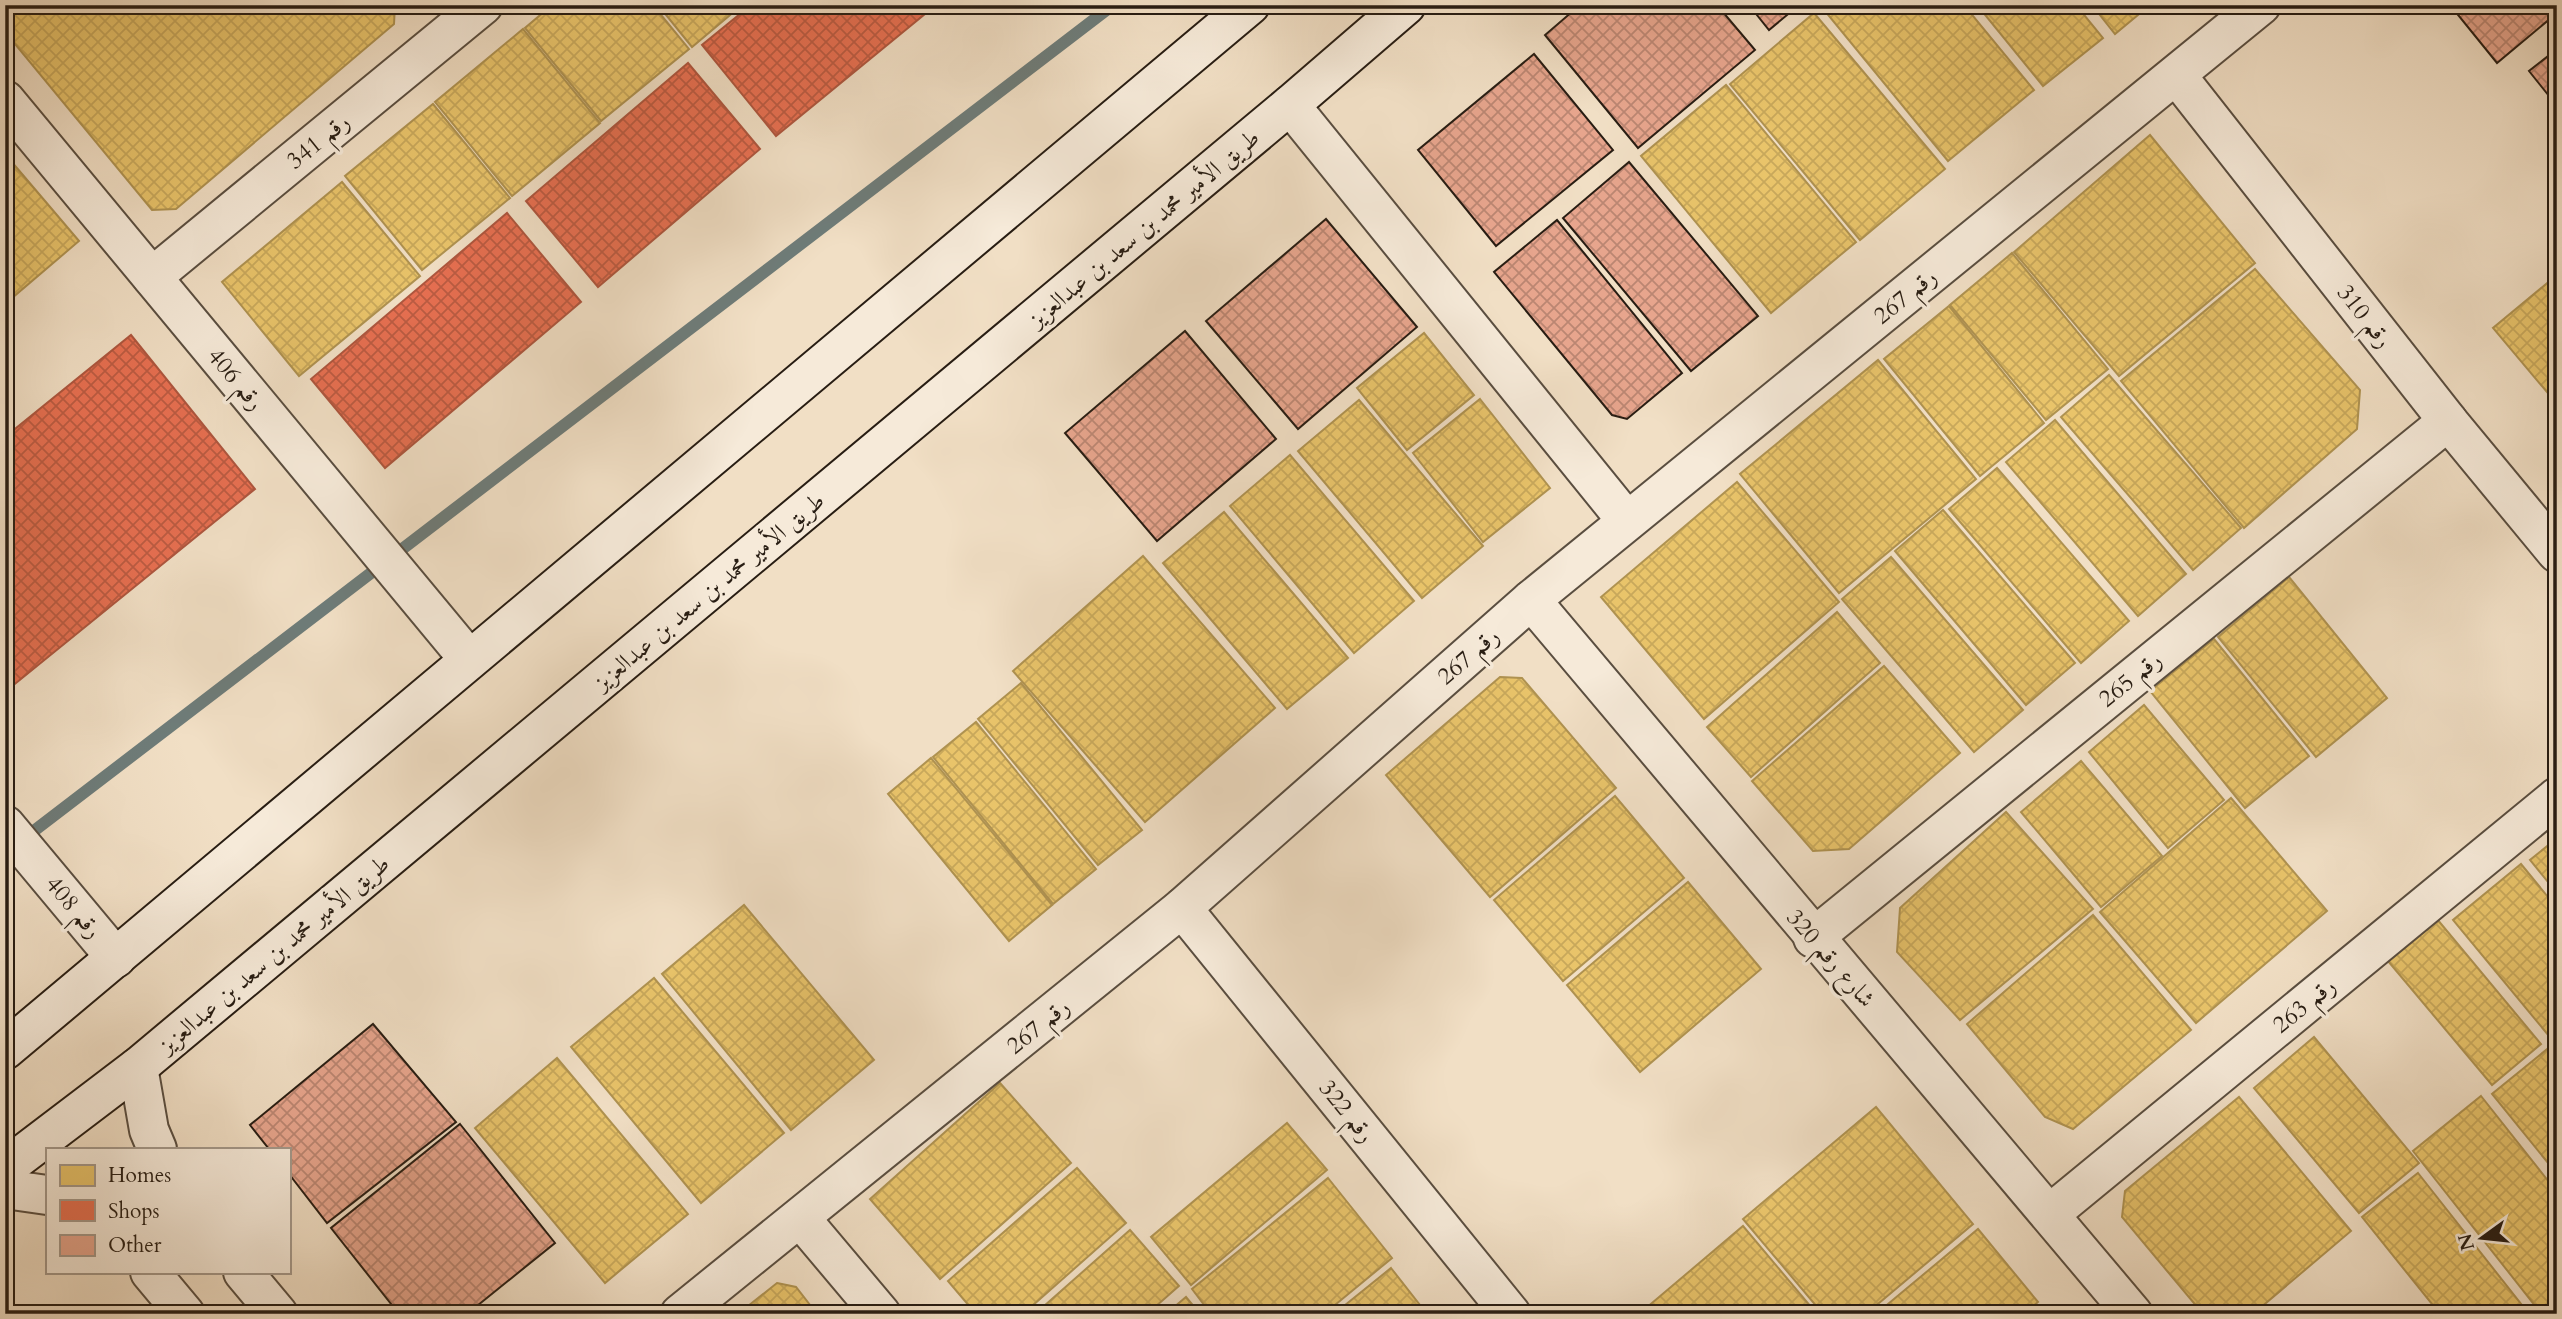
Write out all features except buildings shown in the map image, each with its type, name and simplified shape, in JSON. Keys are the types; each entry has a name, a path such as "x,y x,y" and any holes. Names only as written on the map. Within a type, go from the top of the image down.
{"street":[{"path":"5,1050 1250,5"},
{"name":"طريق الأمير محمد بن سعد بن عبدالعزيز","path":"5,1168 138,1068 1290,106 1406,5"},
{"name":"رقم 267","path":"680,1314 801,1219 1182,908 1531,600 2261,5"},
{"name":"رقم 341","path":"152,277 459,13"},
{"name":"رقم 310","path":"2177,76 2448,421 2557,553"},
{"name":"رقم 406","path":"5,100 468,659"},
{"path":"1290,106 1627,521"},
{"name":"رقم 265","path":"1813,938 2448,421"},
{"name":"شارع رقم 320","path":"1531,600 1813,938 2051,1213 2133,1314"},
{"name":"رقم 263","path":"2051,1213 2557,797"},
{"name":"رقم 408","path":"5,824 116,958"},
{"name":"رقم 322","path":"1182,908 1511,1314"},
{"path":"138,1068 149,1130 157,1148"},
{"path":"5,1189 46,1195"},
{"path":"801,1219 881,1314"},
{"path":"152,1274 185,1314"},
{"path":"245,1274 278,1314"}],"waterway":[{"path":"22,840 1113,5"}]}
